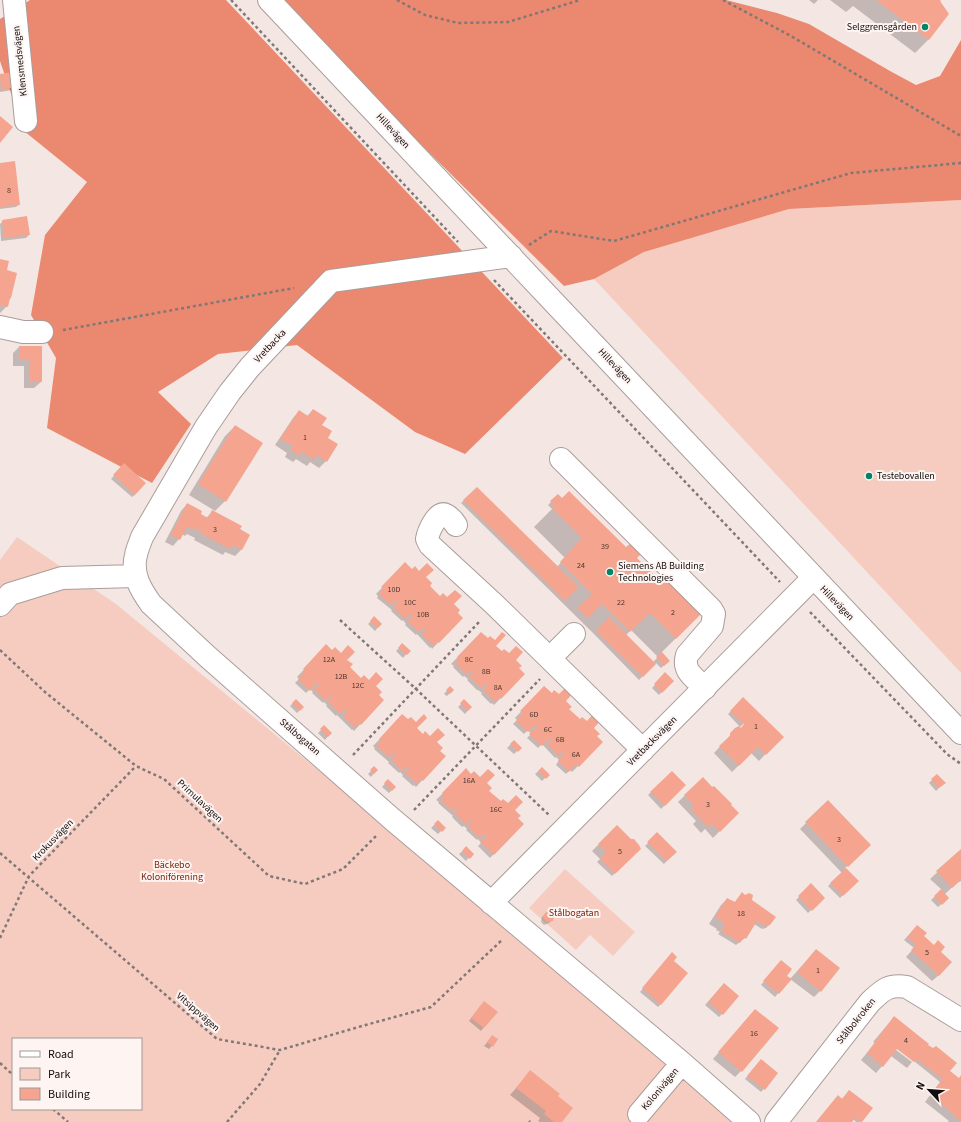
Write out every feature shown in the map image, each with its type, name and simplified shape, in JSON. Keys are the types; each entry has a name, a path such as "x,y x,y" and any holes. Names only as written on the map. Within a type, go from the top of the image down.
{"street":[{"name":"Klensmedsvägen","path":"14,0 26,122"},
{"name":"Hillevägen","path":"269,0 961,733"},
{"path":"331,281 511,256"},
{"name":"Vretbacka","path":"136,576 136,555 142,537 206,427 230,392 250,367 331,281"},
{"path":"0,326 23,332 42,332"},
{"path":"560,459 712,608 714,614 712,626 687,655 685,661 686,670 705,688"},
{"path":"456,525 446,515 442,515 432,525 427,539 430,545 496,605 643,750"},
{"path":"0,605 10,594 62,578 136,576"},
{"name":"Stålbogatan","path":"136,576 137,582 151,604 208,657 396,822 682,1063 749,1122"},
{"name":"Vretbacksvägen","path":"491,903 814,578"},
{"path":"553,660 574,634"},
{"name":"Stålbokroken","path":"776,1122 870,1002 882,990 890,986 898,985 907,987 961,1020"},
{"name":"Kolonivägen","path":"639,1114 682,1063"}],"path":[{"path":"231,0 794,597 947,754 961,764"},
{"path":"397,0 425,15 458,23 508,22 580,0"},
{"path":"723,0 791,36 961,136"},
{"path":"511,256 551,231 614,241 851,173 961,163"},
{"path":"42,332 64,330 331,281"},
{"path":"338,770 496,605"},
{"path":"340,620 416,689 564,829"},
{"name":"Primulavägen","path":"0,650 45,692 136,766 164,779 269,876 305,884 343,870 476,746 553,660"},
{"name":"Krokusvägen","path":"0,938 29,876 136,766"},
{"name":"Vitsippvägen","path":"0,853 29,876 218,1039 280,1050 431,1008 518,925"},
{"path":"227,1122 260,1084 280,1050"},
{"path":"0,1064 12,1074"},
{"path":"54,1110 68,1122"}],"green space":[{"name":"Testebovallen","path":"961,200 961,673 594,279 644,252 789,209"},
{"name":"Bäckebo Koloniförening","path":"17,537 116,604 747,1122 0,1122 0,560"},
{"name":"Stålbogatan","path":"565,869 635,932 613,956 590,935 576,950 529,908"}],"shaded area":[{"path":"30,0 226,0 563,358 465,454 415,432 297,345 218,354 158,392 191,424 152,483 47,428 56,358 31,315 45,235 87,182 24,131 0,61 0,19"},
{"path":"283,0 726,0 777,13 809,24 916,85 940,76 961,40 961,200 789,209 644,252 594,279 564,286 375,99"}],"building":[{"name":"Selggrensgården","path":"876,0 941,0 940,1 949,14 929,40"},
{"path":"13,72 16,87 1,90 0,74"},
{"path":"0,116 13,127 0,143"},
{"path":"15,161 20,205 0,207 0,163"},
{"path":"27,216 30,235 4,238 2,220"},
{"path":"0,259 9,261 7,270 17,273 8,307 0,305"},
{"path":"19,346 42,346 42,382 30,382 30,360 19,360"},
{"path":"313,409 327,418 322,425 332,431 328,438 338,444 327,462 317,455 314,460 302,452 300,456 291,450 293,446 280,439 299,410 308,416"},
{"path":"235,425 263,443 226,502 198,484"},
{"path":"124,463 146,483 135,495 113,475"},
{"path":"477,487 579,587 565,601 463,500"},
{"name":"Siemens AB Building Technologies","path":"569,491 626,547 631,543 641,554 637,558 660,581 664,577 701,614 676,639 650,613 630,632 602,604 588,618 577,608 592,594 560,562 582,538 552,508 554,506 550,501 558,494 562,498"},
{"path":"187,503 202,511 201,514 208,518 212,510 242,526 240,529 250,535 242,550 232,545 230,549 200,533 201,531 194,528 193,530 187,527 180,540 171,535"},
{"path":"405,562 412,569 415,566 419,571 427,563 434,570 426,577 432,583 430,586 440,596 443,593 447,597 455,590 462,596 454,604 460,610 458,613 463,618 439,643 438,641 434,646 421,634 426,630 424,628 419,632 407,621 412,616 410,614 405,619 393,607 398,603 396,601 391,605 379,594 383,589 381,587"},
{"path":"374,616 382,624 378,628 370,621"},
{"path":"609,617 656,664 643,677 596,631"},
{"path":"481,632 488,638 490,636 495,640 502,632 506,635 496,646 502,651 504,649 509,653 516,646 523,652 516,660 522,666 519,668 525,674 501,699 500,697 495,702 483,690 487,686 485,684 481,688 469,677 473,672 471,670 467,675 455,663 459,659 457,657"},
{"path":"402,643 411,651 407,655 398,648"},
{"path":"326,644 332,650 335,647 341,653 348,645 355,652 347,660 353,664 350,667 361,678 364,675 369,680 376,672 383,679 376,686 382,692 379,695 384,700 361,725 359,723 355,728 343,716 347,712 344,709 340,714 328,702 332,698 331,696 326,701 314,690 319,685 317,683 310,691 298,679 305,671 303,669"},
{"path":"662,652 670,661 664,666 656,657"},
{"path":"665,672 674,681 662,693 654,684"},
{"path":"450,686 454,690 450,694 446,690"},
{"path":"544,686 552,693 554,690 559,694 566,687 573,693 566,701 572,707 569,709 580,719 582,717 587,721 594,713 601,720 594,728 600,734 597,736 603,742 579,767 576,764 569,772 558,761 565,753 563,752 559,756 547,744 551,740 549,738 542,746 529,734 537,727 535,725 528,732 516,721 523,713 520,711"},
{"path":"743,697 784,737 766,755 758,747 739,766 719,746 730,736 730,733 735,728 739,726 741,728 744,724 730,711"},
{"path":"296,699 304,707 300,711 292,703"},
{"path":"464,699 472,707 468,711 460,703"},
{"path":"402,714 408,719 411,717 416,722 424,714 427,718 417,728 423,734 425,731 430,736 438,728 445,735 437,742 443,748 440,751 446,756 423,781 421,779 417,784 405,773 409,768 408,767 402,771 391,759 395,754 393,752 389,757 376,746 381,741 379,739"},
{"path":"324,725 332,733 328,737 320,729"},
{"path":"514,740 522,748 518,752 510,744"},
{"path":"374,766 378,770 374,774 370,770"},
{"path":"542,767 550,775 546,779 538,771"},
{"path":"466,768 471,774 474,771 480,777 488,769 495,775 487,783 492,788 489,791 501,801 503,799 508,803 516,795 523,802 515,810 521,816 518,818 524,824 494,855 480,842 487,836 485,834 480,838 468,827 472,822 471,820 466,825 454,813 458,808 456,807 452,811 440,800 444,795 442,793"},
{"path":"672,771 686,785 665,806 650,792"},
{"path":"937,774 946,783 939,788 931,779"},
{"path":"703,777 732,804 731,805 739,813 720,832 712,824 708,827 691,809 694,806 684,795"},
{"path":"388,779 396,787 392,791 384,783"},
{"path":"828,800 871,845 848,867 805,822"},
{"path":"438,820 446,828 442,832 434,824"},
{"path":"617,825 631,839 634,839 641,849 615,874 600,859 606,852 598,844"},
{"path":"657,832 677,852 667,861 647,842"},
{"path":"466,846 474,854 470,859 462,851"},
{"path":"961,849 961,880 952,888 936,871"},
{"path":"846,868 859,881 843,896 830,883"},
{"path":"811,883 825,898 812,911 798,896"},
{"path":"941,889 949,898 942,905 934,896"},
{"path":"742,892 745,895 749,893 753,895 752,900 776,917 770,925 765,926 757,921 746,939 744,937 740,943 721,931 725,925 715,917 727,898 735,902"},
{"path":"550,911 554,915 553,921 547,922 543,918 545,913"},
{"path":"917,925 927,933 924,936 934,945 938,940 945,947 941,952 952,962 939,976 911,950 916,945 907,937"},
{"path":"816,949 840,968 821,992 797,972"},
{"path":"672,952 677,957 674,961 688,973 661,1005 642,988"},
{"path":"781,960 792,969 787,976 792,979 779,994 763,981"},
{"path":"724,983 739,996 723,1015 708,1002"},
{"path":"484,1001 498,1012 484,1028 471,1018"},
{"path":"755,1009 779,1028 742,1072 718,1052"},
{"path":"894,1016 929,1044 928,1045 933,1048 936,1046 957,1063 950,1071 959,1078 961,1075 961,1122 953,1115 954,1114 930,1095 943,1079 916,1059 914,1062 897,1049 883,1067 867,1053"},
{"path":"492,1035 498,1039 493,1047 487,1042"},
{"path":"761,1059 778,1073 765,1090 747,1076"},
{"path":"530,1070 560,1094 558,1096 573,1108 562,1122 554,1122 544,1114 546,1111 516,1088"},
{"path":"849,1090 873,1108 862,1122 856,1117 852,1122 816,1122 838,1095 842,1099"}],"place":[{"name":"Selggrensgården","path":"925,27"},
{"name":"Testebovallen","path":"869,476"},
{"name":"Siemens AB Building Technologies","path":"610,572"}]}
